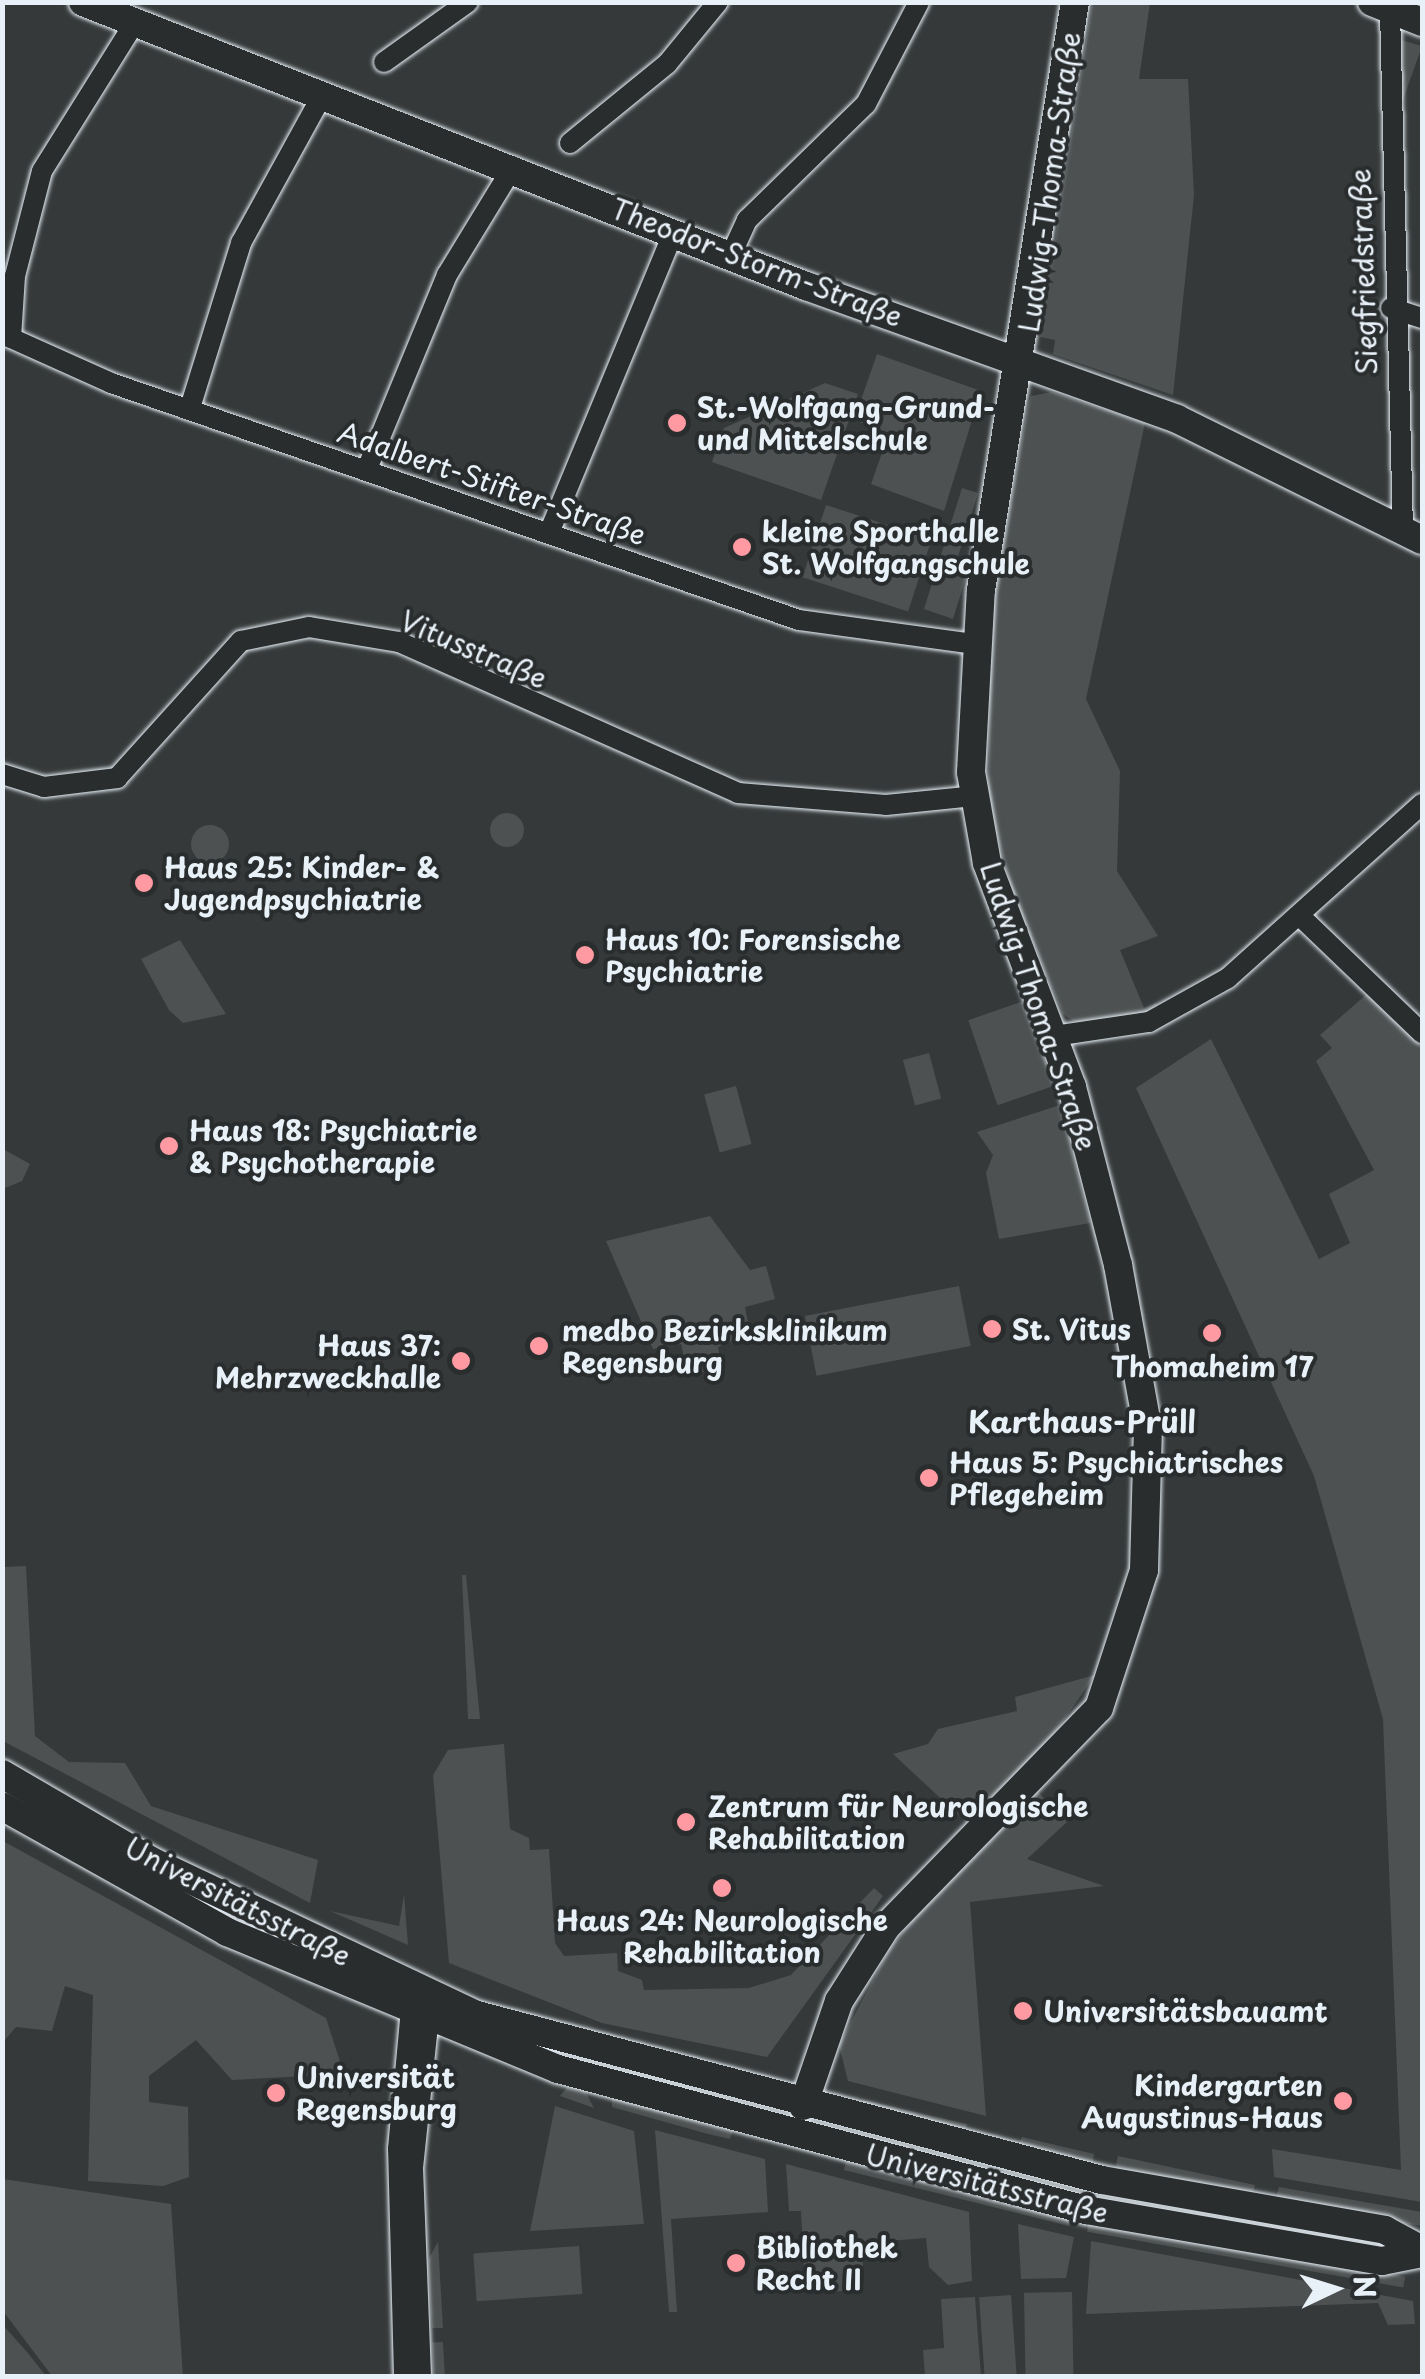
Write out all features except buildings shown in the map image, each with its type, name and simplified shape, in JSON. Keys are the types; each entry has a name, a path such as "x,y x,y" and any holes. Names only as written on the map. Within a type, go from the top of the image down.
{"street":[{"name":"Theodor-Storm-Straße","path":"84,2 513,167 730,256 1177,419 1412,536"},
{"path":"384,62 468,2"},
{"path":"570,143 667,64 718,2"},
{"path":"730,256 747,220 866,104 919,2"},
{"name":"Ludwig-Thoma-Straße","path":"786,2132 803,2106 865,1957 928,1880 1083,1730 1132,1628 1148,1532 1144,1400 1104,1200 1054,1036 991,873 974,796 974,644 1022,362 1076,2"},
{"name":"Siegfriedstraße","path":"1398,11 1391,308 1412,536"},
{"path":"7,336 15,276 42,171 135,22"},
{"path":"190,408 241,242 323,94"},
{"path":"367,470 447,276 513,167"},
{"path":"549,533 673,232"},
{"path":"1391,308 1422,318"},
{"name":"Adalbert-Stifter-Straße","path":"7,336 190,408 799,620 974,644"},
{"name":"Vitusstraße","path":"2,774 56,788 117,778 240,641 309,627 400,642 738,793 886,805 974,796"},
{"path":"1054,1036 1149,1022 1228,978 1303,919 1422,804"},
{"path":"1303,919 1422,1033"},
{"name":"Universitätsstraße","path":"2,1774 155,1863 424,2009 1102,2180 1385,2230 1422,2252"},
{"name":"Universitätsstraße","path":"2,1806 227,1932 424,2009 558,2068 1086,2210 1296,2250 1382,2261 1422,2252"},
{"path":"404,2376 405,2231 424,2009"},
{"path":"558,2068 593,2052"},
{"path":"405,2231 421,2376"}],"shaded area":[{"path":"1092,3 1150,3 1139,79 1188,79 1194,195 1173,395 1053,354 1055,340 1040,337"},
{"path":"1401,40 1422,46 1403,100 1402,99"},
{"path":"877,354 981,391 944,511 871,484 889,433 854,420"},
{"path":"825,383 858,394 821,500 712,462 724,428"},
{"path":"1052,392 1145,423 1086,699 1120,771 1117,871 1158,936 1120,950 1144,1008 1156,1003 1160,1011 1076,1023 1063,1014 1013,893 988,802 991,618 1028,405 1031,396"},
{"path":"962,488 978,493 954,569 967,574 953,619 924,609"},
{"path":"826,505 932,539 908,612 803,577"},
{"path":"507,813 519,818 524,830 519,842 507,847 495,842 490,830 495,818"},
{"path":"210,825 223,831 229,844 223,857 210,863 197,857 191,844 197,831"},
{"path":"180,940 226,1014 183,1023 169,1010 141,959"},
{"path":"1367,994 1422,1047 1422,2202 1274,2177 1272,2149 1401,2170 1383,1719 1314,1476 1136,1088 1211,1039 1319,1259 1350,1243 1329,1194 1374,1170 1316,1061 1332,1048 1320,1035"},
{"path":"1024,1001 1053,1086 998,1105 968,1020"},
{"path":"929,1053 941,1098 915,1105 903,1060"},
{"path":"736,1086 752,1144 720,1152 704,1095"},
{"path":"1060,1105 1090,1223 999,1239 986,1173 993,1155 977,1132"},
{"path":"3,1149 30,1164 22,1181 3,1189"},
{"path":"710,1216 750,1270 766,1266 775,1299 745,1307 750,1333 718,1347 722,1368 688,1375 681,1344 653,1349 606,1241"},
{"path":"959,1286 971,1346 817,1376 805,1316"},
{"path":"26,1566 35,1736 69,1762 125,1763 151,1806 318,1860 310,1903 3,1741 3,1567"},
{"path":"462,1575 466,1575 480,1719 468,1719"},
{"path":"1095,1675 1052,1737 966,1822 893,1754 928,1744 938,1729 1017,1711 1015,1697"},
{"path":"504,1744 510,1829 529,1838 530,1850 549,1849 555,1943 564,1956 617,1953 618,1971 642,1980 644,1990 749,1988 791,1975 874,1888 883,1896 767,2057 602,2023 449,1963 433,1775 448,1750"},
{"path":"1037,1791 1067,1822 1027,1859 1104,1886 970,1902 986,2116 848,2081 839,2045 890,1948 952,1872"},
{"path":"3,1841 326,2018 344,2074 232,2080 196,2040 149,2076 149,2102 188,2107 189,2177 163,2186 88,2181 93,1995 65,1986 52,2031 16,2027 3,2042"},
{"path":"404,1894 408,1945 330,1911 399,1926"},
{"path":"586,2063 670,2080 741,2106"},
{"path":"570,2084 584,2089 594,2108 560,2096"},
{"path":"612,2098 733,2130 730,2139 708,2134 612,2107"},
{"path":"863,2100 967,2124 965,2132 862,2105"},
{"path":"555,2106 634,2131 644,2224 530,2231"},
{"path":"655,2130 765,2159 768,2212 671,2219 677,2312 669,2312"},
{"path":"856,2133 1081,2187 1079,2199 854,2142"},
{"path":"1022,2137 1094,2154 1092,2167 1018,2146"},
{"path":"1118,2156 1255,2185 1251,2202 1114,2173"},
{"path":"846,2161 1070,2219 1069,2226 844,2170"},
{"path":"786,2164 969,2212 972,2281 948,2285 929,2267 926,2238 862,2243 864,2290 805,2293 801,2211 789,2211"},
{"path":"3,2179 171,2204 183,2376 52,2376 3,2311"},
{"path":"1279,2187 1422,2212 1422,2226 1274,2204"},
{"path":"1098,2188 1387,2240 1387,2246 1095,2201"},
{"path":"1089,2221 1405,2277 1403,2288 1087,2232"},
{"path":"1018,2224 1074,2237 1066,2278 1021,2279"},
{"path":"1091,2241 1413,2301 1415,2324 1388,2325 1378,2303 1086,2314"},
{"path":"438,2242 443,2328 432,2328 428,2260"},
{"path":"579,2246 582,2294 477,2301 473,2253"},
{"path":"1072,2292 1073,2376 1025,2376 1024,2293"},
{"path":"1011,2295 1017,2376 985,2376 979,2297"},
{"path":"975,2297 981,2376 925,2376 923,2350 944,2348 941,2299"},
{"path":"2,2324 27,2352 46,2376 3,2376"},
{"path":"443,2342 445,2376 434,2376 432,2343"}],"place":[{"name":"St.-Wolfgang-Grund- und Mittelschule","path":"677,423"},
{"name":"kleine Sporthalle St. Wolfgangschule","path":"742,547"},
{"name":"Haus 25: Kinder- & Jugendpsychiatrie","path":"144,883"},
{"name":"Haus 10: Forensische Psychiatrie","path":"585,955"},
{"name":"Haus 18: Psychiatrie & Psychotherapie","path":"169,1146"},
{"name":"St. Vitus","path":"992,1329"},
{"name":"Thomaheim 17","path":"1212,1333"},
{"name":"medbo Bezirksklinikum Regensburg","path":"539,1346"},
{"name":"Haus 37: Mehrzweckhalle","path":"461,1361"},
{"name":"Haus 5: Psychiatrisches Pflegeheim","path":"929,1478"},
{"name":"Zentrum für Neurologische Rehabilitation","path":"686,1822"},
{"name":"Haus 24: Neurologische Rehabilitation","path":"722,1888"},
{"name":"Universitätsbauamt","path":"1023,2011"},
{"name":"Universität Regensburg","path":"276,2093"},
{"name":"Kindergarten Augustinus-Haus","path":"1343,2101"},
{"name":"Bibliothek Recht II","path":"736,2263"}],"district":[{"name":"Karthaus-Prüll","path":"1082,1421"}]}
